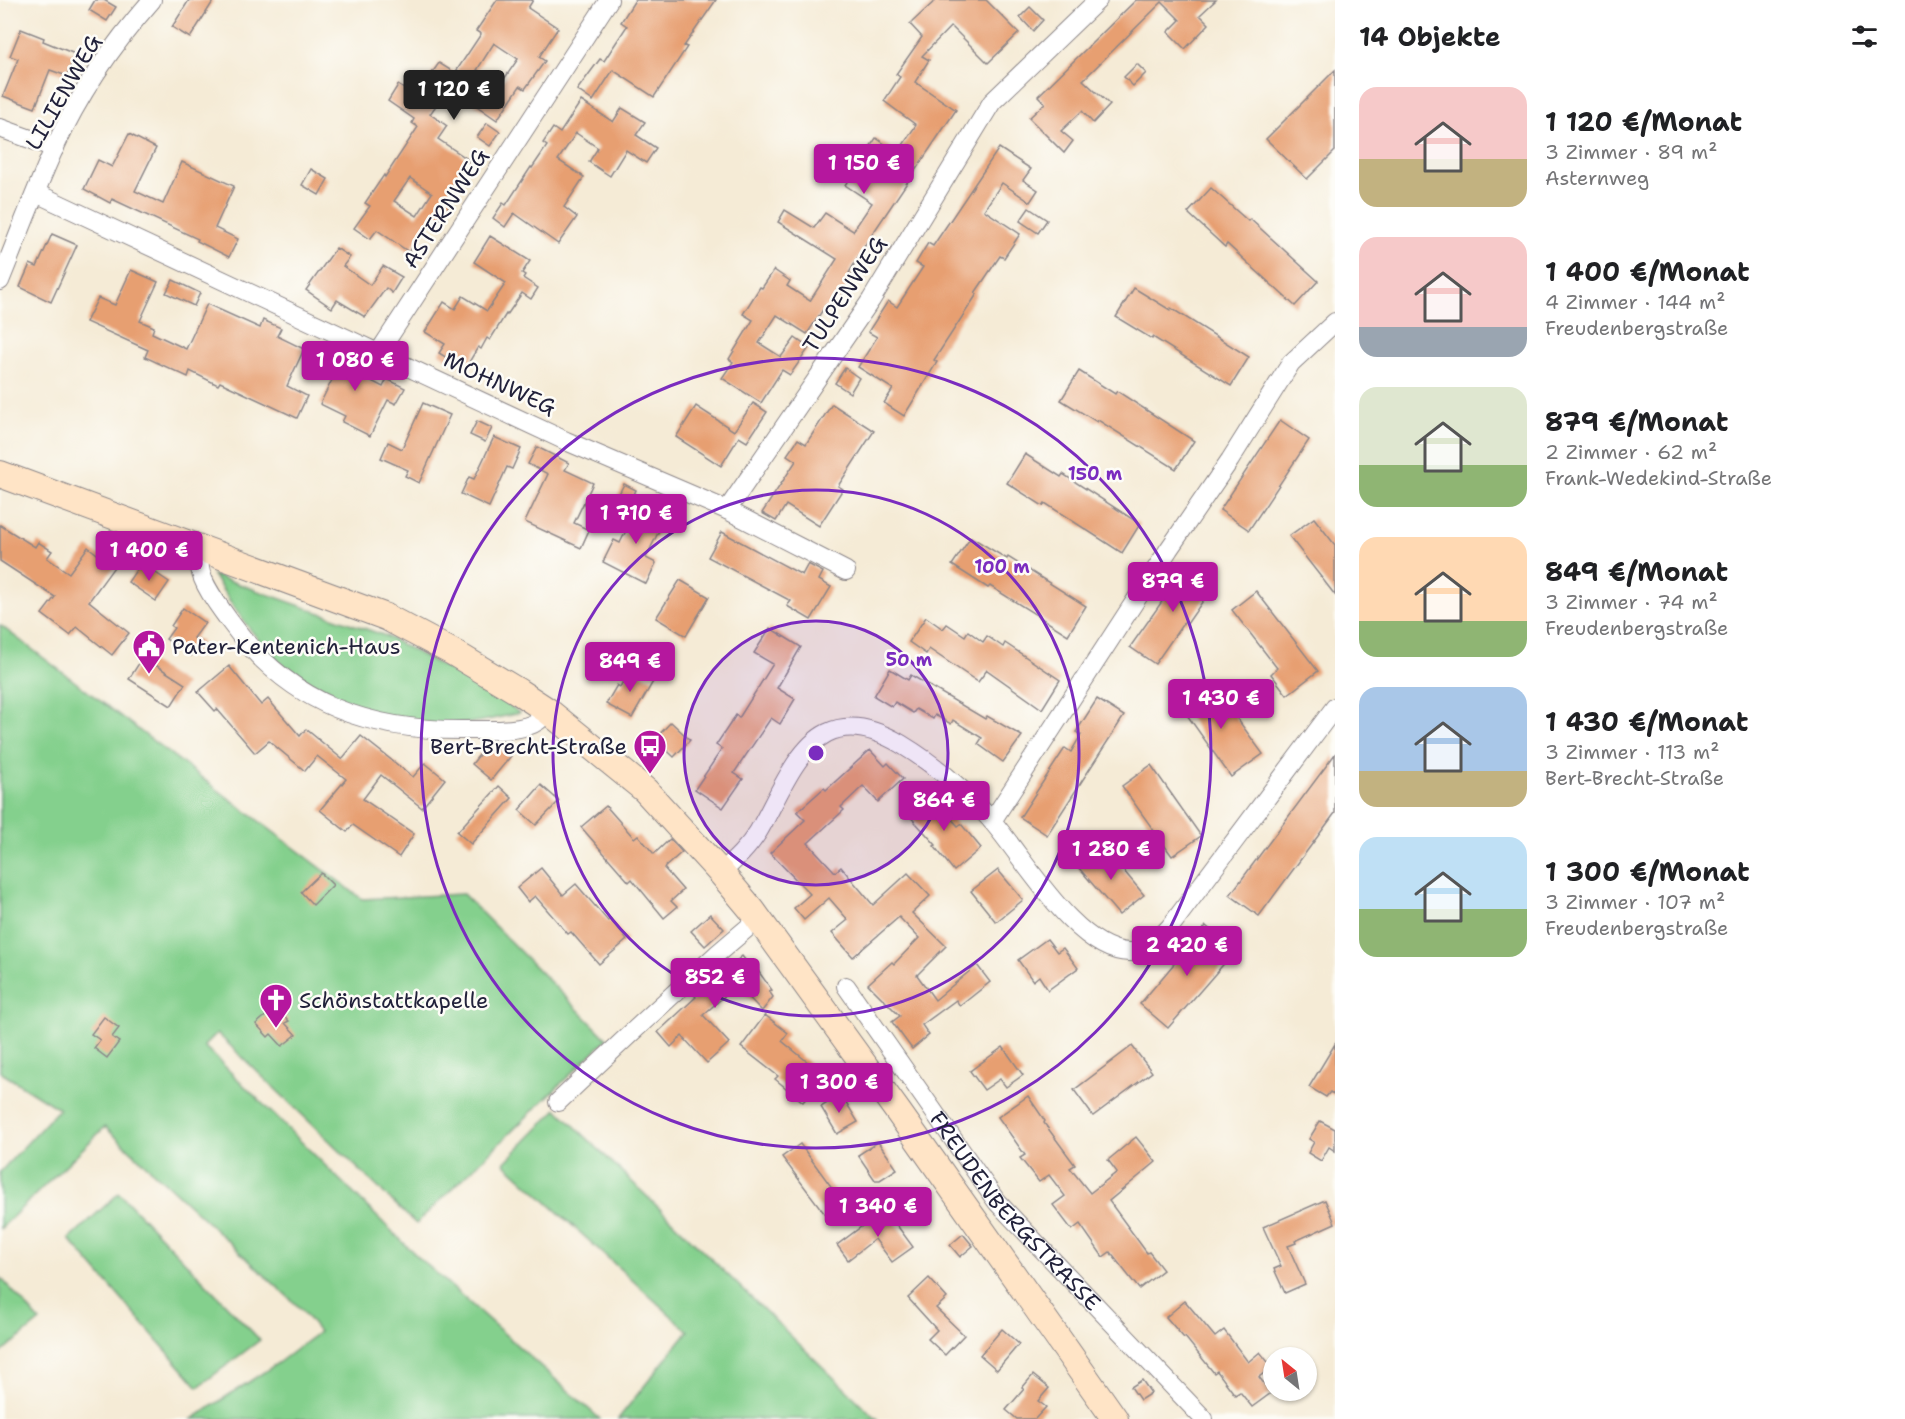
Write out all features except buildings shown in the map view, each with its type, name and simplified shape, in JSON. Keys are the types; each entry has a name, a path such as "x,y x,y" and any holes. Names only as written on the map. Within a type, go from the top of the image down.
{"street":[{"name":"LILIENWEG","path":"0,281 55,147 81,98 112,50 152,0"},
{"name":"ASTERNWEG","path":"380,352 609,0"},
{"name":"TULPENWEG","path":"727,510 871,300 992,102 1098,0"},
{"path":"0,128 55,147"},
{"name":"MOHNWEG","path":"36,193 566,441 727,510 846,571"},
{"path":"992,821 1169,549 1230,460 1291,363 1335,322"},
{"name":"FREUDENBERGSTRASSE","path":"0,474 386,616 454,653 548,711 645,790 721,873 758,919 1115,1419"},
{"path":"200,549 200,569 206,583 241,637 263,661 289,683 318,701 362,717 434,731 525,727 538,721 548,711"},
{"path":"721,873 753,840 800,759 813,742 840,729 857,728 888,736 908,748 961,789 992,821 1046,891 1085,933 1113,949 1130,952 1145,948 1159,939 1170,927 1335,707"},
{"path":"558,1102 637,1027 758,919"},
{"name":"FREUDENBERGSTRASSE","path":"846,986 997,1202 1204,1419"}],"green space":[{"path":"213,575 386,636 498,696 519,713 461,724 436,724 386,717 338,701 295,675 276,659 250,629"},
{"path":"0,625 362,899 463,894 607,1039 416,1224 217,1033 204,1046 417,1256 600,1419 192,1419 278,1363 319,1332 301,1309 105,1127 0,1229 0,1172 59,1109 0,1072"},
{"path":"557,1109 878,1419 618,1419 688,1331 504,1163"},
{"path":"119,1193 260,1340 198,1387 69,1239"},
{"path":"0,1277 40,1321 0,1354"}],"place":[{"name":"Pater-Kentenich-Haus","path":"149,675"},
{"name":"Bert-Brecht-Straße","path":"650,775"},
{"name":"Schönstattkapelle","path":"276,1029"}]}
